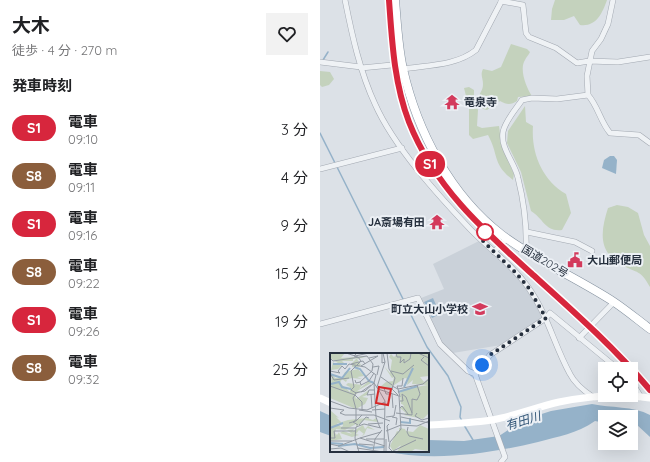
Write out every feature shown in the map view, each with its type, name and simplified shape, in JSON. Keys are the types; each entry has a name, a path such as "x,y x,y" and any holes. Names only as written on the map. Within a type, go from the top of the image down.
{"highway":[{"name":"国道202号","path":"395,0 402,67 417,118 451,180 488,222 507,238 526,251 614,302 650,329"}],"main road":[{"path":"429,425 494,423 560,402 593,397 650,398"},
{"path":"320,398 330,403"}],"street":[{"path":"345,0 361,67 375,106 402,148 426,178 471,230 524,282 546,318 570,374 582,389 593,397"},
{"path":"320,62 361,67 402,67 453,62 471,54 476,50 501,0 523,5 526,33 529,37 556,48 577,63 589,61 618,62 650,58"},
{"path":"613,0 608,24 601,40 592,50 589,61 587,76 588,95 594,102 604,126 610,133 638,135 650,143"},
{"path":"526,251 527,232 518,176 505,149 502,136 504,127 522,100 526,98 557,99 588,95"},
{"path":"320,169 402,148"},
{"path":"426,178 443,166"},
{"path":"527,232 575,242 592,251"},
{"path":"494,252 507,238"},
{"path":"320,324 418,298 440,344 468,371 475,374 494,423 505,457 500,462"},
{"path":"579,338 614,302"},
{"path":"475,374 490,355 546,318 550,313 609,362"},
{"path":"638,392 641,397"}],"shaded area":[{"path":"479,241 514,273 526,288 544,319 501,345 453,353 441,343 421,298 444,289 433,264"}],"green space":[{"path":"555,0 607,0 603,10 594,22 586,25 580,25 574,16 564,20 551,20"},
{"path":"511,44 527,49 530,52 523,64 523,73 532,96 518,97 517,101 511,104 500,101 487,110 483,109 479,99 483,88 482,71 483,69 492,71 501,67"},
{"path":"320,71 330,72 334,79 329,85 322,87 320,85"},
{"path":"469,87 474,90 474,101 478,110 477,126 482,128 499,126 502,147 514,174 513,180 506,174 499,164 488,135 473,139 469,135 469,108 464,88"},
{"path":"525,106 526,122 533,126 534,146 540,165 550,181 566,194 571,213 562,230 556,230 548,227 531,211 521,172 507,143 508,131"},
{"path":"617,205 628,207 638,213 644,235 650,246 650,287 644,277 614,260 608,254 605,247 603,232 608,208"}],"water":[{"path":"610,156 614,156 617,160 616,174 602,168 604,160"},
{"path":"433,298 440,314 432,318 424,302"},
{"name":"有田川","path":"592,404 636,410 598,410 598,422 595,421 574,432 538,442 499,450 441,456 422,456 389,452 429,452 429,440 464,441 499,436 523,420 551,411"},
{"path":"320,411 330,416 330,436 320,432"},
{"path":"638,411 650,415 650,437 638,426"}],"waterway":[{"path":"323,60 328,52"},
{"path":"320,133 335,163"},
{"path":"337,167 427,347 448,376 461,407 460,417 462,421"},
{"path":"464,425 473,440"}],"railway":[{"path":"389,0 394,62 400,92 409,122 431,165 459,203 475,220 606,343 650,390"}],"train":[{"name":"S1","path":"389,0 394,63 402,100 416,137 436,175 458,203 485,232 606,343 650,390"}],"place":[{"name":"竜泉寺","path":"452,102"},
{"name":"JA斎場有田","path":"437,222"},
{"name":"大山郵便局","path":"575,260"},
{"name":"町立大山小学校","path":"480,309"}],"route":[{"path":"482,365 490,355 546,318 528,287 516,273 483,241 485,232"}]}
